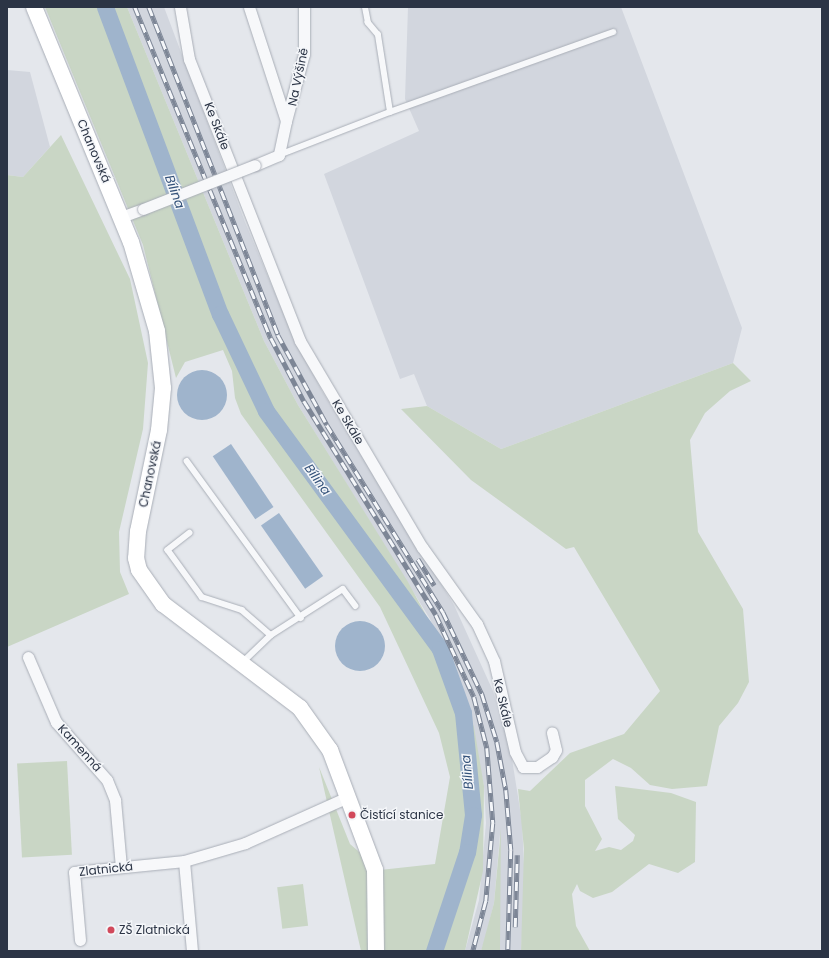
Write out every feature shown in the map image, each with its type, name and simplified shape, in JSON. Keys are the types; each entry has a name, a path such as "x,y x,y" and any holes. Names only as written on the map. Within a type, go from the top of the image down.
{"street":[{"name":"Chanovská","path":"34,7 121,218 152,303 162,374 159,430 138,531 136,558 145,581 163,604 243,662 300,708 330,750 376,870 376,951"},
{"name":"Ke Skále","path":"180,7 189,59 300,341 422,547 477,624 494,661 515,752 523,767 537,767 552,757 556,750 552,732"},
{"path":"121,218 279,155 286,122 249,7"},
{"name":"Na Výšině","path":"286,122 304,54 304,7"},
{"name":"Kamenná","path":"28,657 56,722 107,780 115,800 121,867"},
{"name":"Zlatnická","path":"80,940 74,872 184,861 245,843 348,798"},
{"path":"184,861 192,951"}],"lane":[{"path":"365,7 368,23 378,35 390,112"},
{"path":"279,155 390,112 613,32"},
{"path":"187,461 301,618"},
{"path":"190,533 168,550 202,597 242,610 271,636"},
{"path":"243,662 271,636 301,618 342,589 356,606"}],"shaded area":[{"path":"127,7 164,7 245,222 290,329 322,391 454,605 493,691 509,740 522,822 525,886 521,951 500,951 500,834 494,903 484,943 481,951 465,951 479,900 486,823 484,786 466,700 430,619 298,405 264,341"},
{"path":"408,7 621,7 742,328 733,363 501,449 427,406 414,374 400,379 324,174 419,131 405,99"},
{"path":"7,70 30,72 50,147 23,177 7,175"}],"green space":[{"path":"45,7 127,7 264,341 298,405 408,582 449,657 474,727 484,786 483,871 465,951 361,951 319,767 350,844 380,870 435,864 450,777 439,733 380,607 241,414 235,398 232,371 223,350 185,362 176,378 143,245"},
{"path":"61,135 130,279 148,363 143,429 119,532 120,572 129,594 7,647 7,175 23,177"},
{"path":"733,363 751,381 730,391 705,413 690,440 698,532 743,609 749,682 738,703 719,726 707,786 672,789 650,785 631,768 613,759 585,780 585,806 602,839 595,851 609,847 621,850 633,841 635,835 618,819 615,786 671,793 696,802 695,862 678,873 649,864 612,892 593,898 580,891 577,884 572,894 576,926 590,951 521,951 524,849 518,789 530,791 570,753 624,734 660,691 574,547 566,549 471,480 401,409 427,406 501,449"},
{"path":"67,761 72,855 22,857 17,764"},
{"path":"501,828 500,951 481,951 494,903"},
{"path":"303,884 308,926 282,929 277,887"}],"water":[{"path":"197,370 207,370 220,377 227,390 227,400 220,413 207,420 197,420 188,416 181,409 177,400 177,390 181,381 188,374"},
{"path":"231,444 273,507 255,519 213,456"},
{"path":"279,513 323,576 305,589 261,526"},
{"path":"355,621 365,621 378,628 385,641 385,651 378,664 365,671 355,671 346,667 339,660 335,651 335,641 339,632 346,625"}],"waterway":[{"name":"Bílina","path":"105,7 220,314 266,411 440,649 463,713 473,815 467,852 434,951"}],"railway":[{"path":"135,7 271,338 304,401 436,615 474,697 487,748 493,823 486,901 473,951"},
{"path":"149,7 278,335 327,425 443,612 482,694 497,742 506,790 511,850 508,951"},
{"path":"418,559 434,585"},
{"path":"515,927 517,855"}],"place":[{"name":"Čistící stanice","path":"352,815"},
{"name":"ZŠ Zlatnická","path":"111,930"}]}
